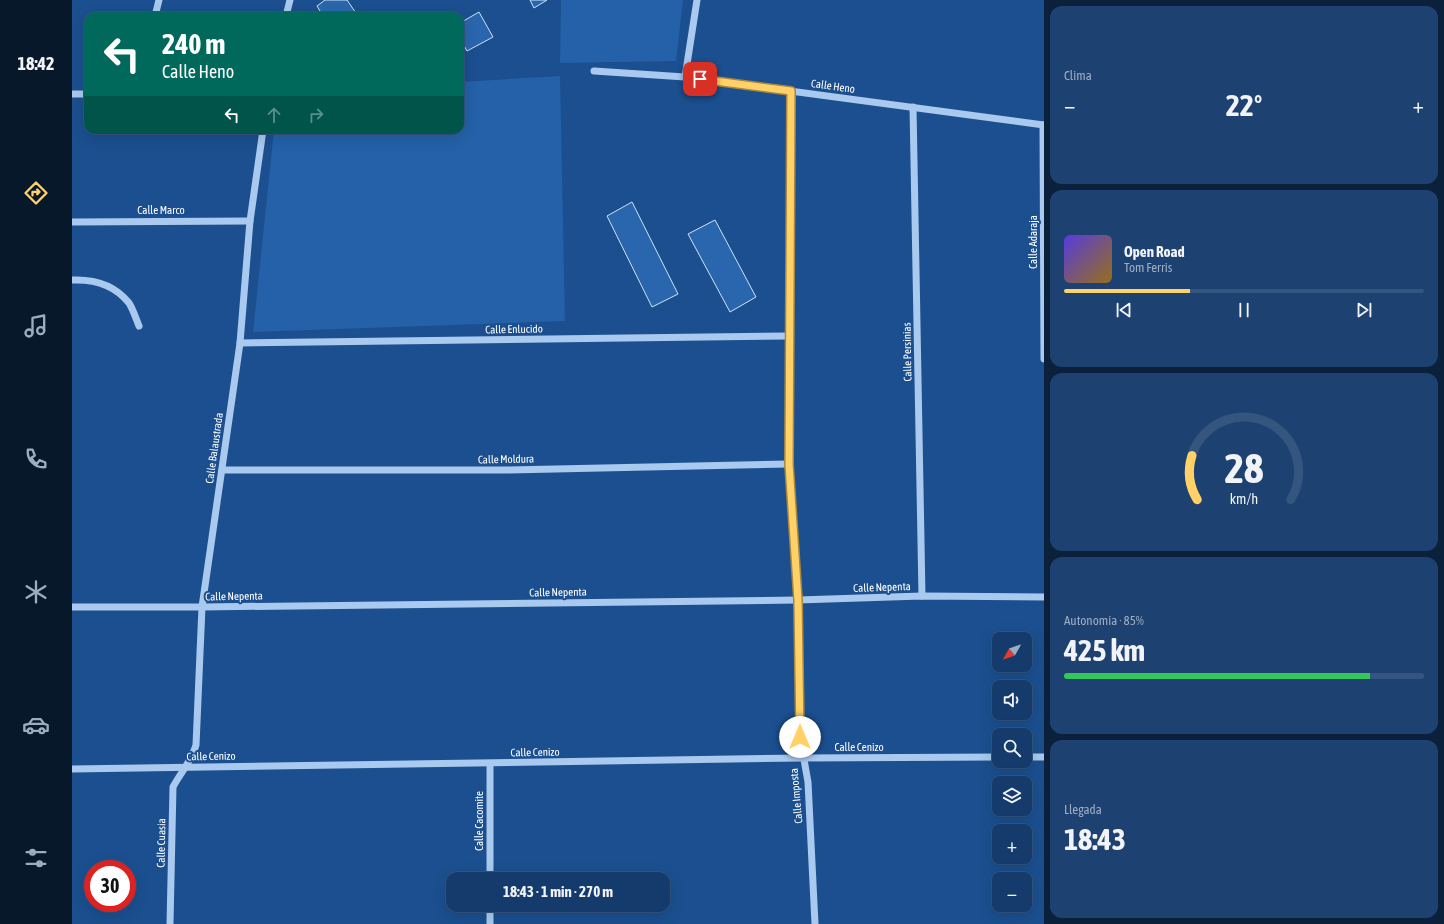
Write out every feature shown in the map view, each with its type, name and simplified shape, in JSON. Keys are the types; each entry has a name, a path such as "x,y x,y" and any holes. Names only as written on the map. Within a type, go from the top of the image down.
{"street":[{"path":"156,12 159,0"},
{"path":"287,12 290,0"},
{"path":"685,77 698,0"},
{"name":"Calle Heno","path":"594,72 685,77 1044,125"},
{"name":"Calle Imposta","path":"791,91 789,464 798,600 800,737 808,782 815,924"},
{"path":"72,94 84,94"},
{"name":"Calle Persinias","path":"913,107 922,596"},
{"name":"Calle Adaraja","path":"1044,125 1044,359"},
{"name":"Calle Balaustrada","path":"187,767 193,757 196,745 202,607 240,343 250,221 262,134"},
{"name":"Calle Marco","path":"72,222 250,221"},
{"path":"72,280 86,279 110,286 129,303 139,326"},
{"name":"Calle Enlucido","path":"240,343 789,336"},
{"name":"Calle Moldura","path":"222,470 509,470 789,464"},
{"name":"Calle Nepenta","path":"72,607 202,607 798,600 922,596 1044,597"},
{"name":"Calle Cenizo","path":"72,769 490,764 803,758 992,757"},
{"path":"1032,757 1044,757"},
{"name":"Calle Cacomite","path":"490,764 490,872"},
{"name":"Calle Cuasia","path":"170,924 173,787 178,777 187,767"},
{"path":"490,912 490,924"}],"shaded area":[{"path":"561,0 683,0 676,61 560,63"},
{"path":"560,76 565,321 253,332 274,134 464,134 464,82"}],"building":[{"path":"325,0 347,0 355,12 321,12 317,6"},
{"path":"530,0 547,0 534,8"},
{"path":"479,12 493,37 467,51 464,45 464,21"},
{"path":"632,202 678,294 652,307 607,216"},
{"path":"715,220 756,297 730,312 688,234"}],"route":[{"path":"700,79 791,91 789,464 798,600 800,737"}]}
